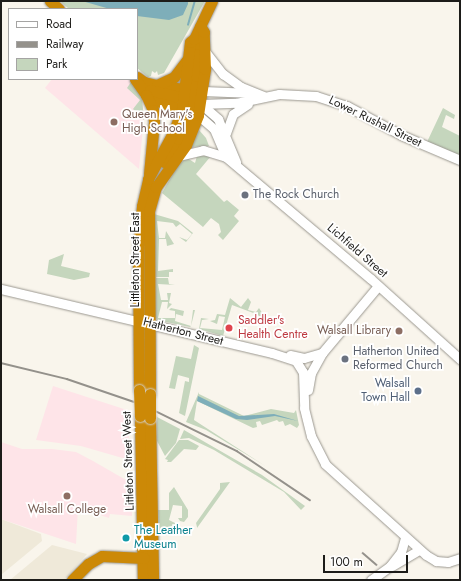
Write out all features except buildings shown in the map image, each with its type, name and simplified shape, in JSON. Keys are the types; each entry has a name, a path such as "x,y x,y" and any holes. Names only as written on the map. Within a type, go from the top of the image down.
{"highway":[{"path":"50,1 58,8"},
{"path":"192,101 188,60 190,42 194,39 212,1"},
{"path":"192,101 204,50 204,32 200,26"},
{"path":"192,101 196,44 194,39"},
{"path":"157,85 173,79 188,60"},
{"path":"139,79 152,92 192,101"},
{"path":"139,79 157,85 192,101"},
{"name":"Lichfield Street","path":"139,79 146,95 159,103 192,101"},
{"path":"146,95 154,117 151,174"},
{"name":"Littleton Street East","path":"150,394 150,207 160,179 186,145 192,101"},
{"name":"Littleton Street East","path":"139,390 139,232 142,206 151,174 192,101"},
{"name":"Littleton Street West","path":"139,390 145,417 153,580"},
{"name":"Littleton Street West","path":"144,580 145,417 150,394"},
{"path":"72,580 99,557 108,555 144,558 153,568"}],"street":[{"path":"204,50 218,68 234,82 263,96"},
{"name":"Lower Rushall Street","path":"192,101 294,93 323,98 460,160"},
{"path":"226,133 233,114 263,96"},
{"name":"Lower Rushall Street","path":"192,101 236,103 263,96"},
{"name":"Lichfield Street","path":"192,101 217,117 226,133 228,146 237,164"},
{"name":"Lichfield Street","path":"192,101 214,129 226,157 237,164 460,359"},
{"path":"178,156 203,150 226,157"},
{"path":"378,286 322,353 309,380 306,413 313,444 325,464 398,528 404,538 436,561 451,562 460,558"},
{"name":"Hatherton Street","path":"1,289 272,353 294,360 300,365 303,375 306,413"},
{"name":"Hatherton Street","path":"272,353 304,358 322,353"},
{"path":"371,580 390,566 400,552 404,538"},
{"path":"390,566 395,566 420,550"}],"shaded area":[{"name":"Queen Mary's High School","path":"51,80 130,80 142,98 144,117 139,169 45,88"},
{"path":"53,386 127,410 130,453 126,459 81,446 36,440"},
{"name":"Walsall College","path":"1,442 22,449 52,449 76,452 93,461 133,484 132,516 110,514 109,518 78,508 76,544 1,519"},
{"path":"1,519 41,534 42,541 1,575"},
{"path":"52,545 87,554 64,580 10,580"}],"green space":[{"path":"60,1 205,1 164,73 158,75 157,71 155,73 152,71 151,76 148,77 138,69 138,8 68,8"},
{"path":"131,82 142,98 144,120 133,109 140,100 127,88"},
{"path":"443,108 455,115 454,119 446,115 442,127 460,136 459,155 427,142"},
{"path":"199,130 206,138 209,146 191,147"},
{"path":"197,156 211,156 196,174 224,202 227,200 239,210 234,216 239,221 223,240 218,235 221,232 219,224 211,218 203,227 162,193 178,165 187,158 195,163"},
{"path":"154,214 178,221 193,233 186,242 179,237 187,240 192,234 180,224 176,227 173,223 157,221 159,238 165,238 166,231 174,244 167,246 166,239 159,239 158,271 173,269 173,272 169,272 169,277 156,277"},
{"path":"64,254 61,266 90,273 89,277 74,280 47,274 49,260"},
{"path":"156,278 168,278 169,284 175,285 158,284 161,300 168,300 167,293 171,293 169,303 172,304 167,309 168,302 162,302 158,318 175,318 175,311 169,310 171,308 184,311 183,316 176,314 175,321 191,326 190,327 157,320 155,316"},
{"path":"230,298 241,307 248,298 251,302 248,310 256,312 259,308 269,324 261,321 261,317 256,314 232,305 223,336 199,329 201,318 209,319 202,320 200,328 222,330 225,317 219,316 217,324 210,321 215,320 217,314 225,315"},
{"path":"193,310 195,310 191,326"},
{"path":"194,345 199,348 185,416 179,413 185,381 189,382 189,378 178,375 175,389 169,388 176,356 191,359"},
{"path":"199,392 199,394 244,416 271,409 294,413 296,410 299,425 297,428 290,424 285,426 283,421 279,422 277,420 262,425 260,421 256,422 257,427 253,428 197,401 194,420 267,467 206,430 186,422"},
{"path":"157,417 180,429 176,443 165,456 157,441"},
{"path":"184,430 262,475 305,506 301,510 284,492 214,450 189,438 180,439"},
{"path":"179,440 188,440 199,446 196,450 184,449 171,462 167,462 168,460 165,459"},
{"path":"230,482 197,528 196,523 220,489 220,483"},
{"path":"174,487 188,510 188,517 184,522 180,521 178,518 182,518 182,506 173,505 169,520 175,523 176,535 159,535 158,510 169,510 169,493"}],"water":[{"path":"82,1 188,1 183,15 169,20 138,16 138,8 106,8"},
{"path":"198,396 239,416 274,414 298,421 275,416 247,420 236,419 197,401"}],"waterway":[{"path":"188,25 195,1"}],"railway":[{"path":"1,363 67,379 143,405 237,451 310,500"},
{"path":"363,553 377,565"}],"place":[{"name":"Queen Mary's High School","path":"114,122"},
{"name":"The Rock Church","path":"245,195"},
{"name":"Saddler's Health Centre","path":"229,328"},
{"name":"Walsall Library","path":"399,331"},
{"name":"Hatherton United Reformed Church","path":"345,359"},
{"name":"Walsall Town Hall","path":"418,391"},
{"name":"Walsall College","path":"67,496"},
{"name":"The Leather Museum","path":"126,538"}]}
